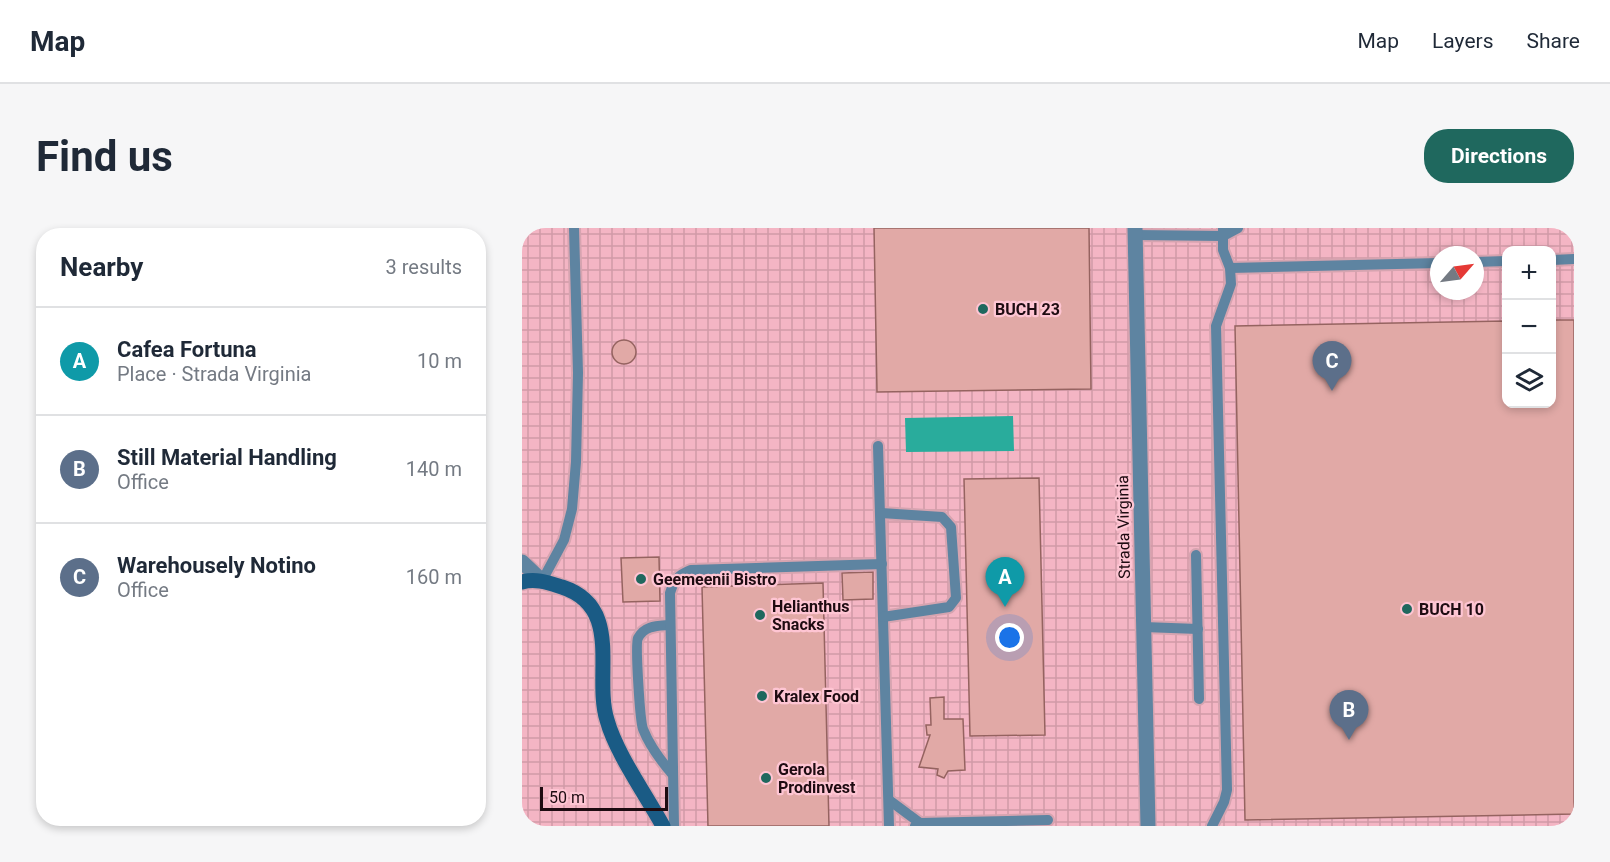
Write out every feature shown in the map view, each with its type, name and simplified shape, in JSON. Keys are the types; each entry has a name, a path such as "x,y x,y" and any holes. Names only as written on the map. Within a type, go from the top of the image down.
{"main road":[{"path":"522,582 542,581 578,595 598,617 603,640 602,692 607,721 663,826"}],"street":[{"name":"Strada Virginia","path":"1135,232 1148,826"},
{"path":"522,562 542,581"}],"lane":[{"path":"542,581 564,540 572,509 579,384 574,228"},
{"path":"1135,232 1223,232 1238,228"},
{"path":"1212,826 1224,802 1227,790 1216,326 1229,295 1230,268 1223,250 1223,232"},
{"path":"1556,260 1574,259"},
{"path":"1484,262 1502,261"},
{"path":"1230,268 1430,263"},
{"path":"878,446 889,826"},
{"path":"880,513 942,517 948,522 951,527 956,598 950,607 883,617"},
{"path":"1196,555 1199,699"},
{"path":"674,826 670,593 673,583 680,574 691,570 882,564"},
{"path":"670,625 651,626 645,630 637,639 637,654 642,726 653,751 673,776"},
{"path":"1144,627 1198,629"},
{"path":"888,800 917,824 1048,820"}],"shaded area":[{"path":"522,228 1574,228 1574,826 522,826"},
{"path":"1013,416 1014,451 906,452 905,418"}],"building":[{"name":"BUCH 23","path":"874,228 1089,228 1091,389 877,392"},
{"name":"BUCH 10","path":"1556,320 1574,320 1574,814 1245,820 1235,326 1502,321 1502,408 1556,408"},
{"path":"624,340 632,344 636,352 632,360 624,364 616,360 612,352 616,344"},
{"path":"1039,478 1045,735 970,736 964,479"},
{"name":"Geemeenii Bistro","path":"659,557 660,601 623,602 621,558"},
{"path":"873,572 873,599 843,600 842,573"},
{"path":"823,583 829,826 708,826 702,587"},
{"path":"944,697 944,719 963,719 965,770 948,771 944,778 937,775 938,769 919,767 930,735 927,735 926,725 931,725 930,698"}],"place":[{"name":"BUCH 23","path":"983,309"},
{"name":"Warehousely Notino","path":"1332,391"},
{"name":"Geemeenii Bistro","path":"641,579"},
{"name":"Cafea Fortuna","path":"1005,607"},
{"name":"BUCH 10","path":"1407,609"},
{"name":"Helianthus Snacks","path":"760,615"},
{"name":"Kralex Food","path":"762,696"},
{"name":"Still Material Handling","path":"1349,740"},
{"name":"Gerola Prodinvest","path":"766,778"}]}
